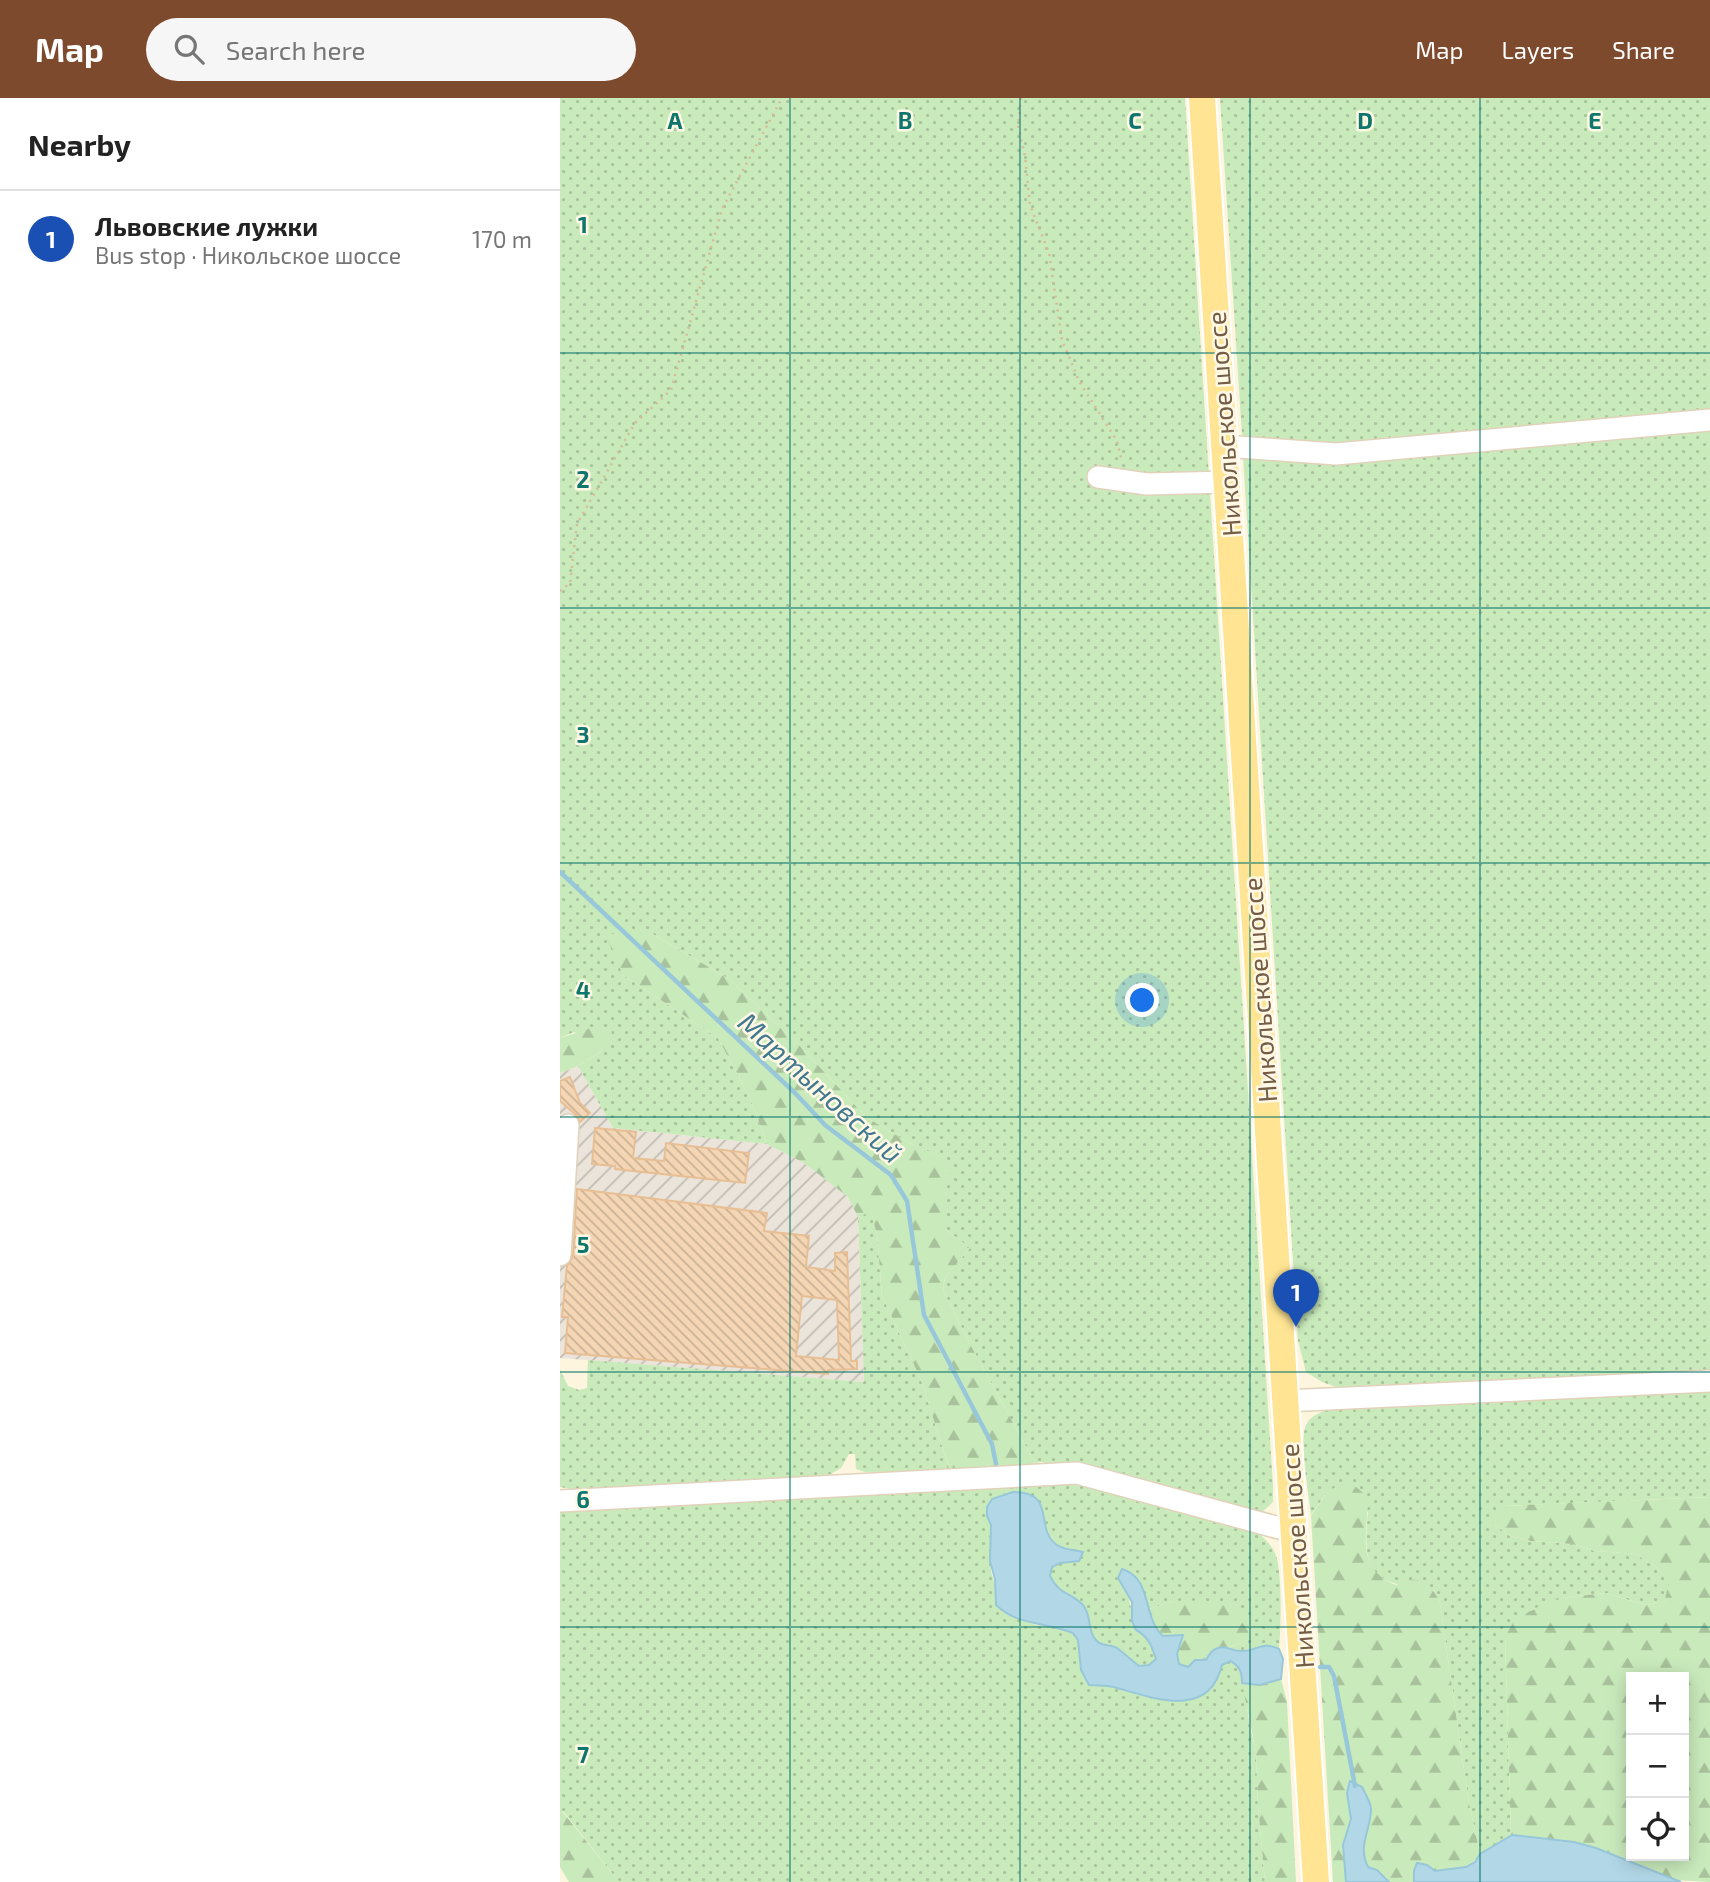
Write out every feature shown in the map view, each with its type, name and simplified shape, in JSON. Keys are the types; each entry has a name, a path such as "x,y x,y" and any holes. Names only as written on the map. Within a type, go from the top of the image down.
{"main road":[{"name":"Никольское шоссе","path":"1202,98 1316,1882"}],"street":[{"path":"1224,446 1336,454 1710,420"},
{"path":"1098,477 1147,484 1227,482"},
{"path":"560,1255 568,1125"},
{"path":"1285,1401 1710,1381"},
{"path":"560,1501 1077,1473 1294,1532"}],"path":[{"path":"560,591 570,583 577,524 635,423 671,390 722,209 782,98"},
{"path":"1021,98 1018,126 1025,156 1030,205 1049,253 1062,340 1079,381 1117,441 1127,481"}],"shaded area":[{"path":"578,1066 613,1128 767,1144 804,1163 849,1197 858,1217 864,1382 560,1358 560,1073"}],"green space":[{"path":"560,98 1185,98 1273,1486 1273,1502 1258,1516 1050,1466 1043,1462 1035,1463 943,1290 945,1277 970,1248 945,1229 945,1197 951,1162 906,1141 866,1117 801,1047 729,979 651,933 623,975 718,1038 750,1098 767,1144 613,1128 578,1066 604,1050 574,1032 560,1038"},
{"path":"1220,98 1710,98 1710,415 1337,447 1264,442 1242,435"},
{"path":"1710,426 1710,1370 1336,1387 1322,1382 1306,1372 1298,1341 1243,456"},
{"path":"651,933 729,979 801,1047 866,1117 906,1141 952,1162 945,1197 945,1229 970,1248 945,1277 943,1290 1035,1463 1026,1467 950,1471 921,1380 882,1296 877,1235 871,1212 858,1217 848,1197 804,1163 767,1144 750,1098 718,1038 623,975 605,934"},
{"path":"600,1025 612,1032 604,1050 578,1066 560,1073 560,1038"},
{"path":"871,1211 877,1235 882,1296 921,1380 950,1471 865,1472 856,1469 855,1454 849,1454 841,1468 831,1474 781,1481 585,1491 560,1487 560,1370 568,1386 579,1390 587,1388 588,1360 864,1382 858,1217"},
{"path":"1710,1390 1710,1497 1504,1506 1493,1523 1510,1536 1531,1541 1636,1554 1656,1567 1670,1583 1664,1602 1645,1605 1606,1593 1568,1597 1531,1610 1505,1637 1511,1835 1480,1854 1468,1798 1440,1603 1434,1590 1397,1584 1376,1573 1367,1551 1368,1512 1327,1492 1311,1515 1304,1455 1306,1425 1315,1416 1334,1407"},
{"path":"1082,1480 1257,1532 1276,1555 1281,1617 1279,1649 1266,1646 1236,1650 1229,1647 1248,1640 1173,1601 1149,1609 1143,1589 1122,1586 1128,1597 1136,1630 1144,1634 1156,1659 1149,1665 1139,1666 1115,1647 1097,1642 1092,1634 1086,1610 1078,1601 1056,1587 1051,1576 1052,1567 1060,1563 1079,1561 1073,1550 1058,1545 1053,1540 1041,1505 1023,1495 1003,1494 987,1516 991,1525 991,1571 1003,1612 1036,1625 1057,1627 1073,1633 1078,1640 1079,1660 1108,1686 1163,1699 1214,1683 1220,1675 1222,1665 1230,1661 1238,1665 1242,1673 1256,1751 1265,1882 619,1882 563,1811 560,1811 560,1510"},
{"path":"1339,1485 1356,1487 1368,1497 1366,1549 1374,1569 1396,1585 1411,1580 1423,1582 1432,1589 1440,1603 1468,1798 1480,1854 1471,1863 1455,1870 1435,1871 1427,1865 1414,1871 1414,1882 1389,1882 1377,1870 1368,1867 1364,1845 1371,1809 1362,1787 1347,1793 1351,1819 1343,1845 1346,1882 1333,1882 1311,1516 1327,1492"},
{"path":"1710,1497 1710,1882 1674,1880 1630,1861 1689,1861 1689,1672 1626,1672 1626,1859 1574,1842 1511,1835 1505,1637 1515,1619 1548,1602 1568,1597 1606,1593 1645,1605 1664,1602 1669,1583 1656,1567 1636,1554 1531,1541 1510,1536 1493,1523 1503,1506"},
{"path":"1173,1601 1212,1602 1237,1608 1245,1615 1249,1626 1248,1640 1229,1647 1219,1647 1206,1660 1195,1660 1188,1667 1179,1664 1177,1654 1183,1636 1163,1636 1155,1629 1149,1609"},
{"path":"1281,1679 1287,1702 1296,1882 1265,1882 1256,1752 1242,1683 1260,1685"},
{"path":"560,1811 619,1882 569,1882 560,1867"}],"water":[{"path":"1013,1492 1027,1494 1040,1504 1046,1530 1057,1545 1083,1552 1079,1561 1060,1563 1052,1567 1050,1576 1057,1587 1083,1605 1092,1633 1099,1643 1117,1648 1139,1666 1149,1665 1156,1659 1149,1642 1136,1630 1132,1621 1132,1602 1118,1578 1122,1569 1139,1581 1152,1619 1163,1636 1183,1635 1177,1654 1179,1664 1188,1667 1195,1660 1206,1660 1212,1651 1221,1647 1246,1651 1268,1646 1279,1649 1283,1659 1281,1679 1260,1685 1242,1683 1240,1670 1230,1661 1222,1665 1215,1682 1205,1693 1193,1699 1163,1700 1114,1687 1089,1685 1081,1670 1078,1640 1073,1633 1014,1617 996,1605 995,1579 990,1561 991,1525 987,1507 992,1499"},
{"path":"1350,1781 1362,1787 1371,1806 1364,1845 1368,1867 1377,1870 1389,1882 1346,1882 1343,1845 1351,1819 1347,1793"},
{"path":"1512,1835 1574,1842 1681,1882 1414,1882 1417,1863 1427,1865 1435,1871 1466,1867 1475,1862 1480,1854"}],"building":[{"path":"570,1077 580,1103 590,1113 580,1122 560,1101 560,1081"},
{"path":"595,1128 636,1132 633,1158 664,1161 666,1143 749,1153 745,1183 615,1169 615,1166 592,1164"},
{"path":"577,1189 767,1213 764,1231 809,1236 806,1267 835,1271 835,1253 847,1252 851,1361 857,1361 857,1369 828,1370 828,1374 565,1353 568,1317 562,1317 567,1266 573,1256","holes":["802,1296 837,1300 839,1360 796,1356"]}],"waterway":[{"name":"Мартыновский","path":"560,872 795,1093 825,1125 891,1175 907,1201 924,1315 992,1444 996,1464"},
{"name":"Мартыновский","path":"1320,1667 1329,1667 1334,1676 1355,1786"}],"place":[{"name":"Львовские лужки","path":"1296,1327"}]}
